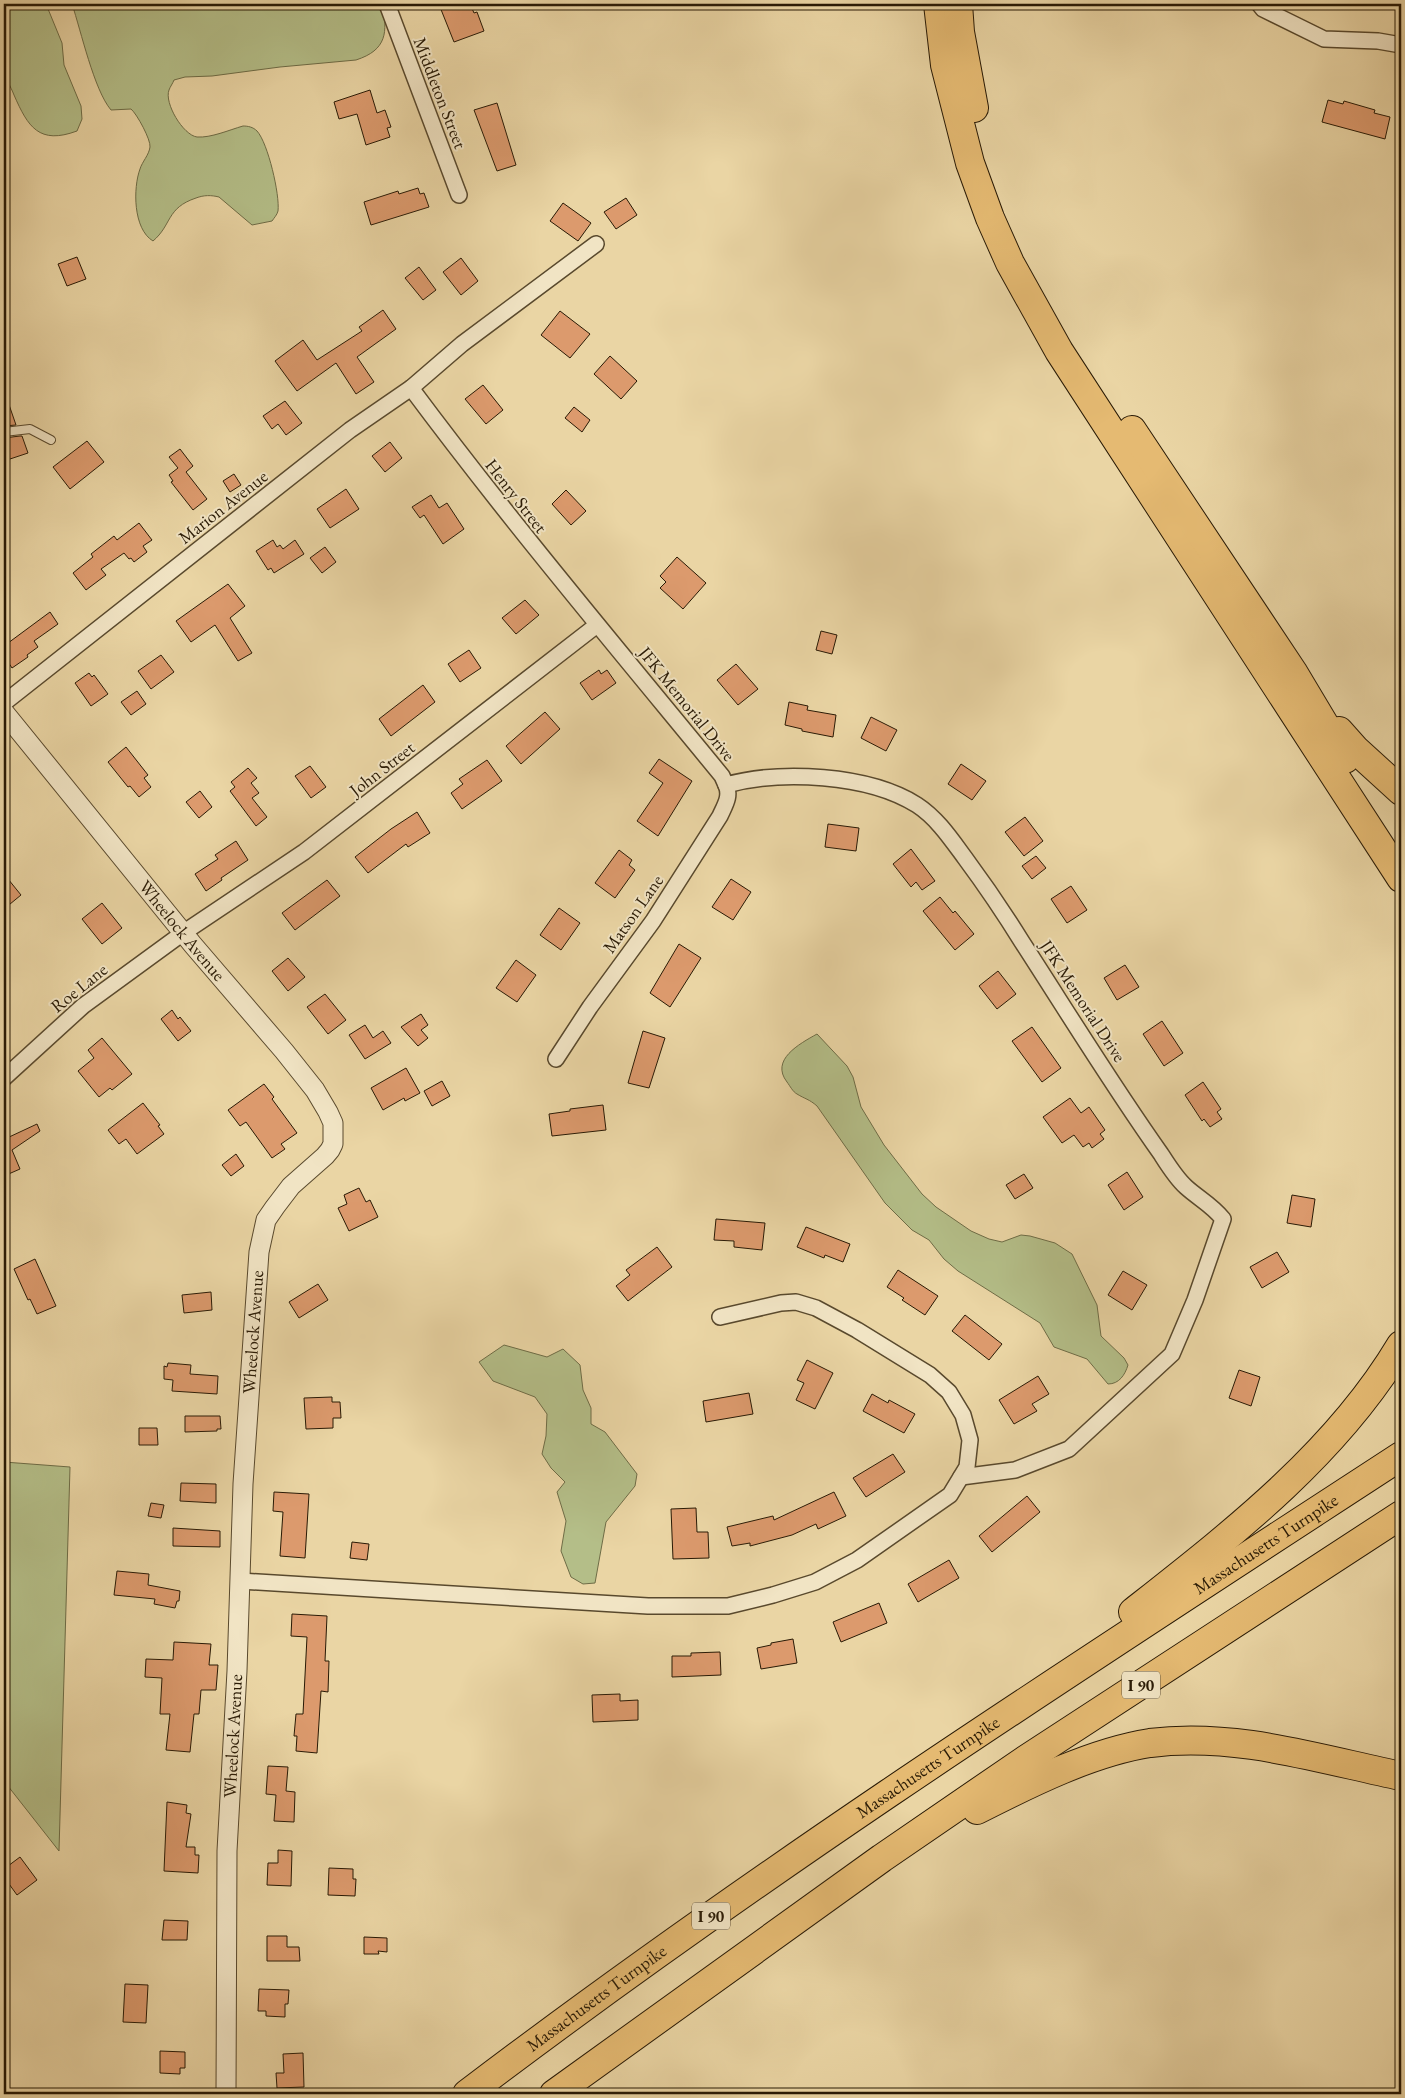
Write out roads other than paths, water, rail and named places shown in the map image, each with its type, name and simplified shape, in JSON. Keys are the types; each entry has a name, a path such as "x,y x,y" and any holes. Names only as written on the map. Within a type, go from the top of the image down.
{"highway":[{"path":"938,4 945,65 970,163 990,218 1032,303 1059,351 1401,878"},
{"path":"958,4 960,32 969,82 986,153 1005,207 1037,279 1078,348 1294,672 1346,760 1401,845"},
{"path":"1294,672 1355,749 1401,791"},
{"path":"960,1744 1141,1606 1282,1490 1331,1438 1388,1367 1401,1345"},
{"name":"Massachusetts Turnpike","path":"467,2094 660,1952 858,1813 960,1744 1401,1456"},
{"name":"I 90","path":"554,2094 882,1858 1025,1760 1401,1516"},
{"path":"882,1858 1004,1796 1057,1773 1096,1757 1151,1743 1208,1741 1244,1743 1401,1776"}],"street":[{"name":"Middleton Street","path":"387,4 459,195"},
{"path":"1261,6 1324,39 1378,41 1401,45"},
{"name":"Marion Avenue","path":"4,703 350,430 410,388 466,342 596,244"},
{"name":"Henry Street","path":"410,388 483,485 597,625"},
{"name":"JFK Memorial Drive","path":"597,625 722,776 726,785 746,779 778,776 853,782 872,786 903,798 925,811 952,840 991,894 1100,1064 1161,1154 1186,1187 1215,1208 1223,1219 1195,1300 1172,1354 1069,1449 1015,1470 961,1477"},
{"name":"John Street","path":"183,933 304,852 597,625"},
{"name":"Wheelock Avenue","path":"4,712 183,933 310,1084 328,1112 332,1123 333,1144 330,1150 284,1194 266,1220 259,1252 246,1440 227,1851 226,2094"},
{"name":"Matson Lane","path":"556,1058 590,1007 653,921 720,816 728,797 726,785"},
{"name":"Roe Lane","path":"4,1078 83,1006 183,933"},
{"path":"240,1581 648,1606 728,1606 816,1582 857,1560 950,1495 967,1467 970,1440 963,1415 950,1392 930,1375 857,1330 816,1308 796,1302 781,1303 720,1317"}],"lane":[{"path":"4,432 30,429 52,440"}]}
